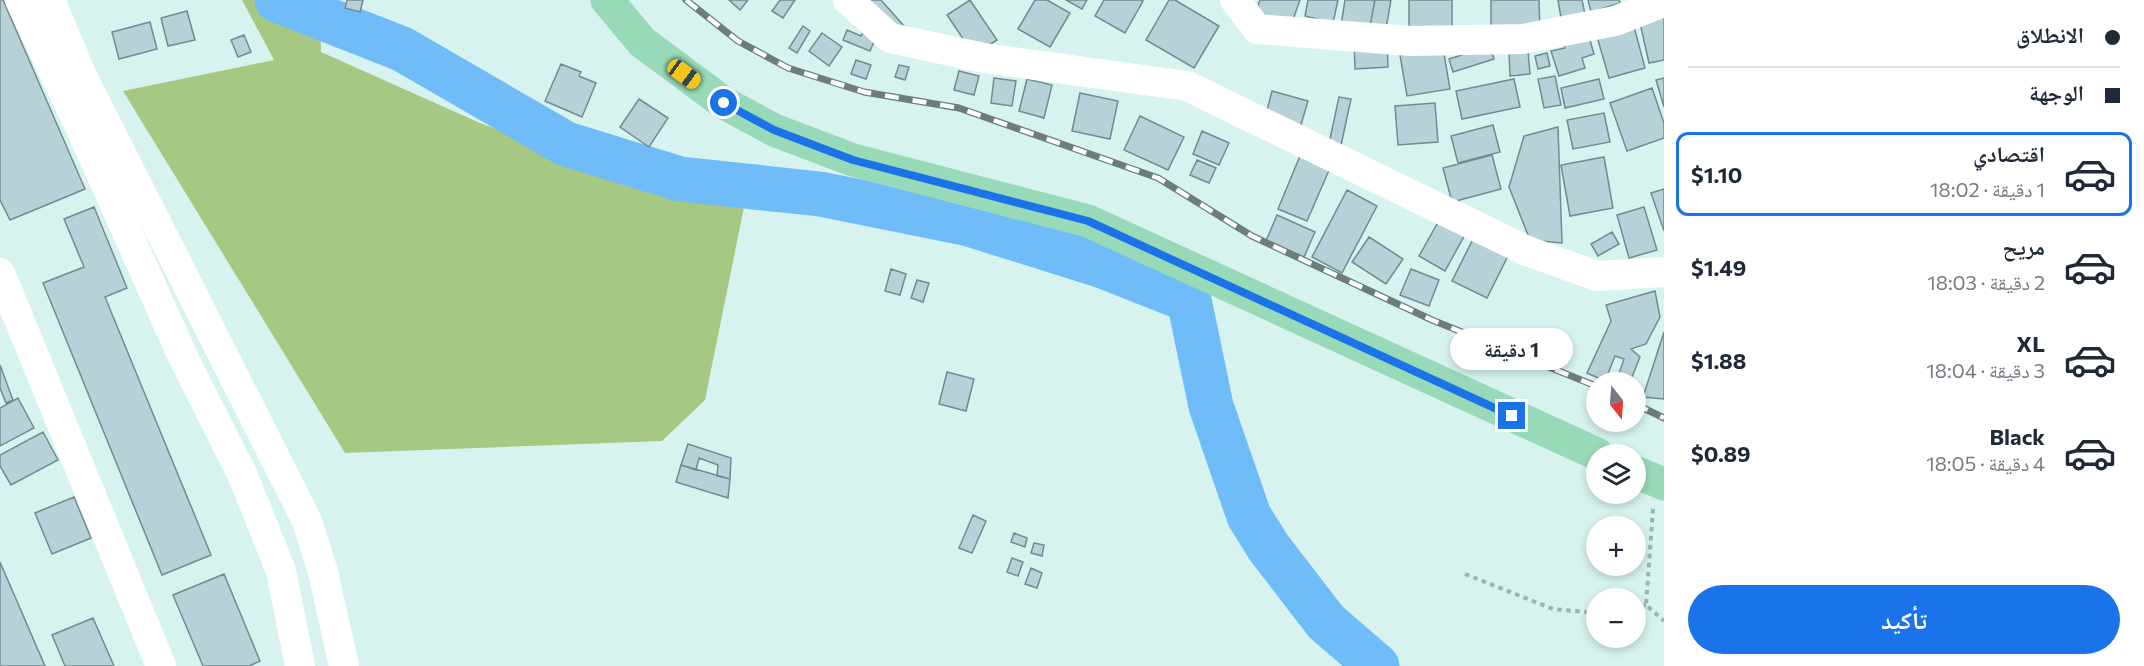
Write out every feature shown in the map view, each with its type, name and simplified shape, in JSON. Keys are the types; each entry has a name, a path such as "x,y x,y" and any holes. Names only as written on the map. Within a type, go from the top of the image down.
{"main road":[{"path":"611,1 642,42 724,103 774,130 853,160 1088,221 1586,449"}],"street":[{"path":"20,0 81,129 184,359 243,476 281,571 300,666"},
{"path":"50,0 81,74 307,521 322,572 344,666"},
{"path":"848,0 890,38 984,58 1187,86 1527,251 1597,276 1664,272"},
{"path":"1235,0 1257,29 1410,41 1523,39 1616,21 1664,2"},
{"path":"0,273 161,666"}],"path":[{"path":"1651,479 1646,605 1664,621"},
{"path":"1466,574 1553,609 1586,612"}],"green space":[{"path":"242,0 320,0 321,52 480,123 664,191 746,197 705,400 662,441 345,453 123,91 274,60"}],"building":[{"path":"0,0 3,0 85,189 10,220 0,200"},
{"path":"347,0 363,0 360,12 345,8"},
{"path":"729,0 748,0 740,10"},
{"path":"780,0 795,0 783,18 772,11"},
{"path":"859,0 881,0 904,26 892,36"},
{"path":"970,0 997,40 974,55 947,15"},
{"path":"1035,0 1047,0 1070,13 1050,47 1018,29"},
{"path":"1066,0 1087,0 1082,9"},
{"path":"1104,0 1143,1 1125,33 1095,16"},
{"path":"1169,0 1175,0 1219,26 1194,68 1146,40"},
{"path":"1260,0 1300,0 1290,28 1254,15"},
{"path":"1308,0 1338,0 1333,23 1305,16"},
{"path":"1345,0 1375,0 1369,31 1341,26"},
{"path":"1375,0 1391,0 1385,34 1369,31"},
{"path":"1409,0 1452,0 1452,32 1409,32"},
{"path":"1491,0 1539,0 1540,33 1491,34"},
{"path":"1558,0 1582,0 1585,14 1561,18"},
{"path":"1588,0 1619,0 1620,3 1591,12"},
{"path":"187,11 195,40 168,46 161,18"},
{"path":"1664,17 1664,60 1649,63 1640,23"},
{"path":"150,22 157,49 119,59 112,32"},
{"path":"1633,23 1645,68 1609,78 1596,33"},
{"path":"803,26 810,31 797,53 789,48"},
{"path":"865,28 878,33 870,51 843,40 847,30 861,36"},
{"path":"1587,30 1594,54 1582,58 1585,68 1559,76 1551,51 1565,48 1562,37"},
{"path":"822,33 842,47 829,66 809,51"},
{"path":"244,35 251,52 238,57 231,40"},
{"path":"1387,41 1388,67 1355,69 1354,43"},
{"path":"1490,46 1494,59 1453,72 1449,59"},
{"path":"1443,48 1450,89 1407,96 1400,55"},
{"path":"1528,51 1530,74 1510,76 1509,52"},
{"path":"1547,53 1550,66 1538,69 1535,56"},
{"path":"856,60 871,65 866,79 851,74"},
{"path":"561,64 581,72 579,76 596,83 582,117 545,101"},
{"path":"899,65 909,67 905,80 895,77"},
{"path":"959,71 979,76 974,95 954,90"},
{"path":"1555,76 1561,105 1544,108 1538,79"},
{"path":"994,78 1016,81 1012,106 991,103"},
{"path":"1664,78 1664,107 1656,80"},
{"path":"1027,79 1052,85 1044,118 1019,111"},
{"path":"1514,79 1520,107 1462,119 1456,91"},
{"path":"1599,79 1604,99 1565,108 1561,88"},
{"path":"1652,88 1664,123 1664,138 1627,151 1610,103"},
{"path":"1272,91 1308,101 1300,128 1265,118"},
{"path":"1080,93 1118,101 1110,139 1072,131"},
{"path":"1339,97 1351,99 1340,150 1328,148"},
{"path":"639,99 668,118 649,147 620,127"},
{"path":"1435,103 1438,142 1398,145 1395,106"},
{"path":"1604,113 1610,142 1573,149 1567,120"},
{"path":"1140,116 1184,137 1168,170 1124,150"},
{"path":"1493,125 1500,152 1458,163 1451,136"},
{"path":"1558,127 1562,243 1530,240 1509,187 1524,136"},
{"path":"1202,131 1229,143 1219,165 1193,154"},
{"path":"1492,155 1501,189 1452,202 1443,168"},
{"path":"1300,156 1330,168 1307,221 1278,209"},
{"path":"1604,157 1613,208 1570,216 1561,165"},
{"path":"1197,160 1216,168 1209,183 1190,175"},
{"path":"1664,189 1664,231 1651,193"},
{"path":"1347,190 1377,206 1342,273 1312,257"},
{"path":"94,207 127,288 105,297 211,555 162,575 43,283 84,267 64,219"},
{"path":"1644,207 1657,250 1629,258 1617,215"},
{"path":"1277,215 1315,232 1304,257 1266,241"},
{"path":"1441,217 1467,231 1445,271 1419,256"},
{"path":"1612,232 1619,244 1598,256 1591,244"},
{"path":"1475,235 1510,252 1487,298 1452,281"},
{"path":"1369,237 1403,259 1386,284 1352,262"},
{"path":"891,269 906,274 900,295 885,291"},
{"path":"1411,269 1439,280 1429,306 1400,295"},
{"path":"917,280 929,283 923,302 911,298"},
{"path":"1655,291 1660,317 1646,344 1631,349 1640,357 1634,372 1619,372 1624,359 1615,356 1609,372 1587,372 1611,321 1606,305"},
{"path":"1664,332 1664,399 1646,397 1646,388"},
{"path":"0,365 13,400 6,403 0,388"},
{"path":"947,372 974,379 966,411 939,404"},
{"path":"18,398 34,428 0,446 0,408"},
{"path":"43,432 58,460 11,485 0,466 0,455"},
{"path":"688,444 731,458 730,479 717,476 718,465 699,458 696,470 681,465"},
{"path":"681,465 730,479 728,498 676,482"},
{"path":"74,497 91,538 52,554 35,513"},
{"path":"973,515 986,521 972,553 959,548"},
{"path":"1014,533 1027,538 1025,547 1011,542"},
{"path":"1034,543 1044,545 1042,556 1031,553"},
{"path":"1012,558 1023,562 1018,576 1007,572"},
{"path":"0,562 45,666 0,666"},
{"path":"1031,568 1042,573 1037,588 1025,584"},
{"path":"224,574 260,661 249,666 203,666 173,595"},
{"path":"93,618 114,666 65,666 52,635"}],"waterway":[{"path":"277,0 402,49 566,144 680,179 820,194 969,224 1103,266 1189,300 1211,406 1249,516 1269,548 1326,622 1377,666"}],"railway":[{"path":"686,0 738,41 788,68 864,92 959,108 1158,178 1252,236 1432,320 1586,382"},
{"path":"1646,409 1664,418"}],"route":[{"path":"724,103 774,130 853,160 1088,221 1512,416"}]}
